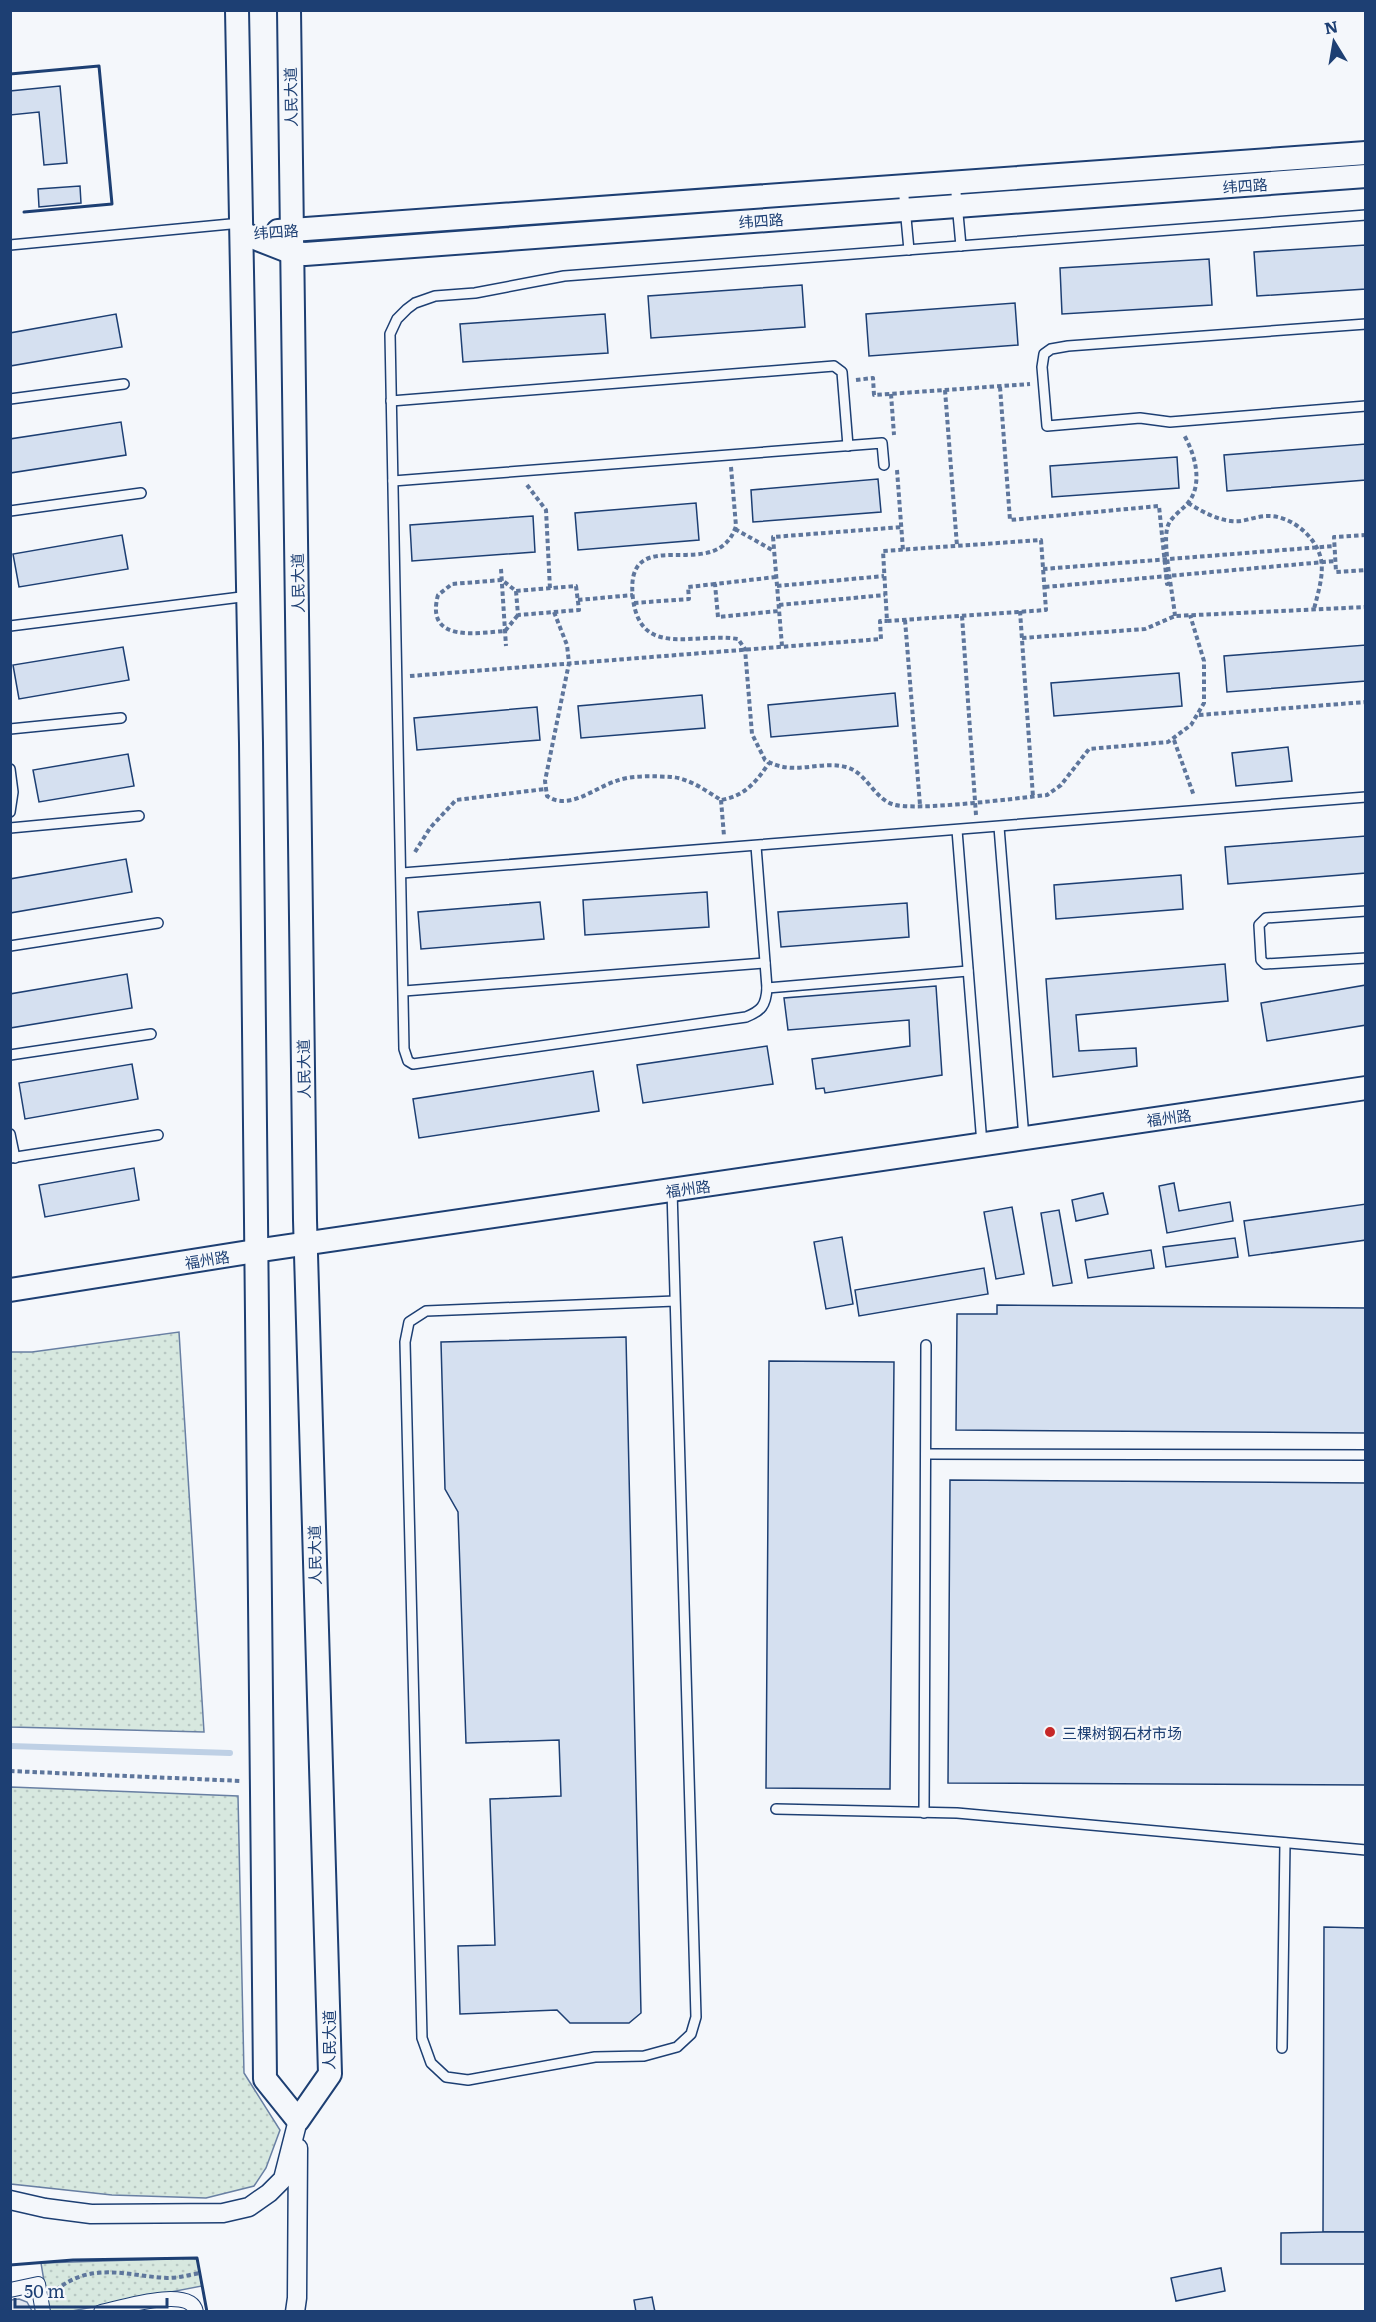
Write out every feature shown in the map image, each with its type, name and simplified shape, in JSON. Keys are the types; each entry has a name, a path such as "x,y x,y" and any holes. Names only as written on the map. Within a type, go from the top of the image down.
{"street":[{"path":"237,10 249,596 265,2079 298,2120 295,2312"},
{"name":"人民大道","path":"289,10 306,1244 330,2074 298,2120"},
{"name":"纬四路","path":"242,228 292,230 1365,153"},
{"name":"纬四路","path":"242,228 293,253 1365,176"},
{"name":"福州路","path":"10,1290 255,1251 1365,1088"},
{"path":"10,2200 45,2208 92,2214 223,2213 249,2207 269,2193 283,2178 298,2120"},
{"path":"10,2290 38,2284 42,2307"},
{"path":"100,2312 173,2297 189,2300 195,2305 196,2312"}],"lane":[{"path":"955,181 961,246"},
{"path":"903,186 909,250"},
{"path":"756,846 767,988 764,1006 746,1017 413,1064 408,1061 404,1049 391,327 415,303 435,296 475,293 564,276 1365,215"},
{"path":"10,233 11,245 242,228"},
{"path":"1365,324 1051,349 1044,354 1042,360 1047,426 1140,417 1179,421 1365,406"},
{"path":"392,401 834,366 840,368 843,381 848,446"},
{"path":"10,399 124,384"},
{"path":"393,481 882,443 884,465"},
{"path":"10,511 141,493"},
{"path":"10,626 249,596"},
{"path":"10,729 121,718"},
{"path":"10,769 13,792 10,812"},
{"path":"402,873 1365,797"},
{"path":"10,828 139,816"},
{"path":"999,827 1024,1138"},
{"path":"957,830 982,1144"},
{"path":"1365,911 1266,918 1259,925 1261,960 1265,964 1365,958"},
{"path":"10,946 158,923"},
{"path":"404,991 765,963"},
{"path":"767,988 968,971"},
{"path":"10,1055 151,1034"},
{"path":"10,1134 13,1158 158,1135"},
{"path":"672,1190 696,2017 691,2034 677,2047 644,2056 595,2057 468,2080 446,2077 431,2063 422,2037 405,1341 409,1322 426,1311 675,1301"},
{"path":"924,1813 926,1345"},
{"path":"926,1454 1365,1455"},
{"path":"776,1809 957,1813 1365,1850"},
{"path":"1282,2048 1285,1843"}],"path":[{"path":"843,381 873,378 874,395 1043,383"},
{"path":"1000,387 1010,520 1159,506 1167,559"},
{"path":"945,390 957,546"},
{"path":"1175,616 1172,584 1167,584 1168,525 1193,494 1196,461 1179,421"},
{"path":"730,455 735,529 727,541 712,553 698,556 664,554 649,558 635,575 633,596 639,621 651,636 723,637 738,639 744,644 752,734 758,750 770,763 796,769 845,767 863,778 891,804 920,805 1047,795 1054,791 1089,749 1174,740 1191,725 1204,703 1204,661 1190,615"},
{"path":"507,472 530,487 546,510 550,589"},
{"path":"1188,503 1205,513 1229,521 1267,516 1292,521 1316,547 1321,563 1320,585 1314,609"},
{"path":"782,646 773,537 902,527"},
{"path":"735,529 774,551"},
{"path":"1365,535 1334,537 1336,572 1365,570"},
{"path":"398,677 881,639 879,621 888,621 905,620 1046,610 1041,540 882,551 888,621"},
{"path":"1043,568 1334,546"},
{"path":"1045,586 1335,561"},
{"path":"501,568 506,646"},
{"path":"777,586 884,576"},
{"path":"634,603 689,599 688,587 776,577"},
{"path":"516,591 518,615 505,631 460,634 449,631 437,614 436,603 444,588 452,584 502,580 516,591 576,586 579,610 518,615"},
{"path":"716,584 718,617 779,611"},
{"path":"778,604 886,595"},
{"path":"578,600 633,596"},
{"path":"1022,638 1145,629 1175,616 1365,607"},
{"path":"1020,611 1033,796"},
{"path":"554,612 567,645 569,663 544,789 547,796 554,801 564,802 617,780 673,777 686,780 721,800 744,794 770,763"},
{"path":"962,616 977,829"},
{"path":"905,620 920,805"},
{"path":"1198,715 1365,702"},
{"path":"1174,740 1199,810"},
{"path":"402,873 430,828 456,800 544,789"},
{"path":"721,800 725,848"},
{"path":"10,1771 261,1781"},
{"path":"42,2307 69,2282 97,2274 127,2272 172,2278 200,2273"}],"shaded area":[{"path":"179,1332 204,1732 11,1727 11,1352 32,1352"},
{"path":"11,1787 238,1796 244,2073 280,2130 266,2168 254,2186 206,2198 112,2195 11,2184"},
{"path":"197,2258 202,2286 72,2311 49,2311 41,2263"},
{"path":"19,2299 27,2302 32,2311 11,2311 11,2300"}],"building":[{"path":"60,86 67,163 44,165 39,112 10,115 10,91"},
{"path":"80,186 81,203 39,207 38,189"},
{"path":"1366,245 1366,289 1257,296 1254,252"},
{"path":"1209,259 1212,305 1062,314 1060,268"},
{"path":"802,285 805,327 651,338 648,296"},
{"path":"1015,303 1018,345 869,356 866,314"},
{"path":"116,314 122,347 10,366 10,333"},
{"path":"605,314 608,353 463,362 460,324"},
{"path":"121,422 126,455 10,473 10,439"},
{"path":"1366,444 1366,480 1227,491 1224,455"},
{"path":"1177,457 1179,488 1052,497 1050,466"},
{"path":"878,479 881,512 753,522 751,490"},
{"path":"696,503 699,540 578,550 575,513"},
{"path":"533,516 535,552 412,561 410,525"},
{"path":"122,535 128,569 19,587 13,554"},
{"path":"1366,645 1366,681 1227,692 1224,656"},
{"path":"123,647 129,680 19,699 13,665"},
{"path":"1179,673 1182,706 1054,716 1051,683"},
{"path":"895,693 898,726 771,737 768,705"},
{"path":"702,695 705,728 581,738 578,706"},
{"path":"537,707 540,740 417,750 414,718"},
{"path":"1288,747 1292,781 1236,786 1232,753"},
{"path":"128,754 134,786 39,802 33,770"},
{"path":"1366,836 1366,873 1228,884 1225,847"},
{"path":"126,859 132,892 10,913 10,879"},
{"path":"1181,875 1183,909 1056,919 1054,885"},
{"path":"707,892 709,927 585,935 583,900"},
{"path":"540,902 544,939 421,949 418,912"},
{"path":"907,903 909,937 781,947 778,912"},
{"path":"1225,964 1228,1001 1076,1015 1079,1051 1136,1048 1137,1066 1053,1077 1046,979"},
{"path":"127,974 132,1008 10,1028 10,994"},
{"path":"1366,985 1366,1025 1267,1041 1261,1003"},
{"path":"936,986 942,1075 825,1093 824,1088 816,1089 812,1059 910,1046 909,1020 788,1030 784,998"},
{"path":"767,1046 773,1084 643,1103 637,1065"},
{"path":"132,1064 138,1099 25,1119 19,1083"},
{"path":"593,1071 599,1111 419,1138 413,1099"},
{"path":"134,1168 139,1200 45,1217 39,1185"},
{"path":"1174,1183 1179,1211 1230,1202 1233,1221 1167,1233 1159,1186"},
{"path":"1103,1193 1108,1214 1076,1221 1072,1200"},
{"path":"1366,1204 1366,1240 1249,1256 1244,1221"},
{"path":"1012,1207 1024,1274 996,1279 984,1212"},
{"path":"1059,1210 1072,1283 1053,1286 1041,1213"},
{"path":"842,1237 853,1304 826,1309 814,1242"},
{"path":"1235,1238 1238,1257 1166,1267 1163,1247"},
{"path":"1151,1250 1154,1268 1088,1278 1085,1260"},
{"path":"984,1268 988,1294 859,1316 855,1290"},
{"path":"997,1305 1366,1308 1366,1433 956,1430 957,1314 997,1314"},
{"path":"626,1337 641,2013 629,2023 570,2023 557,2010 460,2014 458,1946 495,1945 490,1799 561,1796 559,1740 466,1743 458,1512 445,1489 441,1342"},
{"path":"769,1361 894,1362 890,1789 766,1788"},
{"path":"950,1480 1366,1483 1366,1785 948,1783"},
{"path":"1324,1927 1366,1928 1366,2232 1323,2232"},
{"path":"1366,2232 1366,2264 1281,2264 1281,2233"},
{"path":"1221,2268 1225,2291 1176,2301 1171,2278"},
{"path":"652,2297 655,2312 636,2312 634,2300"}],"waterway":[{"path":"10,1746 230,1753"}],"wall":[{"path":"10,74 99,66 112,204 24,212"},
{"path":"10,2265 73,2260 197,2258 207,2312"}],"place":[{"name":"三棵树钢石材市场","path":"1050,1732"}]}
